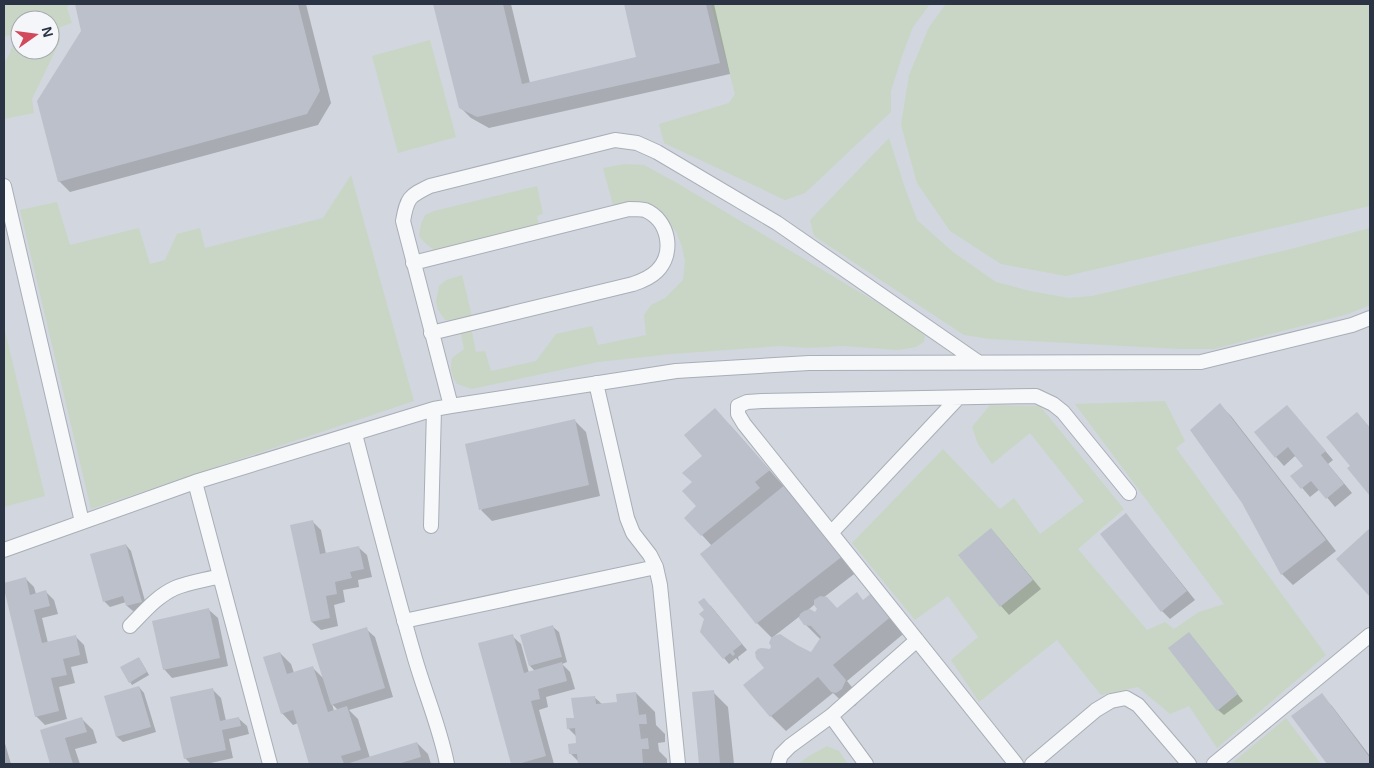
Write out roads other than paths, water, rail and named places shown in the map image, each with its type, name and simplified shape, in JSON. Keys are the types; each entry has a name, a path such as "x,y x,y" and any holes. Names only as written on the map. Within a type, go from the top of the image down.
{"lane":[{"path":"450,406 402,221 406,204 416,193 430,186 615,140 637,143 657,152 777,223 978,362"},
{"path":"4,186 82,522"},
{"path":"414,263 629,209 644,210 656,217 664,228 668,243 666,260 658,271 647,279 634,284 431,333"},
{"path":"4,550 195,482 434,409 450,406 676,371 799,364 1201,362 1352,325 1370,318"},
{"path":"596,383 627,518 633,533 650,555 656,567 660,585 678,764"},
{"path":"1016,764 744,424 738,414 738,406 747,402 762,401 1036,396 1053,404 1063,412 1129,493"},
{"path":"831,532 958,398"},
{"path":"431,526 434,409"},
{"path":"355,434 404,621 444,748 447,764"},
{"path":"195,482 270,764"},
{"path":"404,621 656,567"},
{"path":"130,626 152,604 175,588 220,576"},
{"path":"1214,764 1370,635"},
{"path":"778,764 782,755 790,746 831,716 917,640"},
{"path":"1032,764 1096,710 1111,701 1126,698 1138,705 1189,764"},
{"path":"831,716 866,764"}]}
